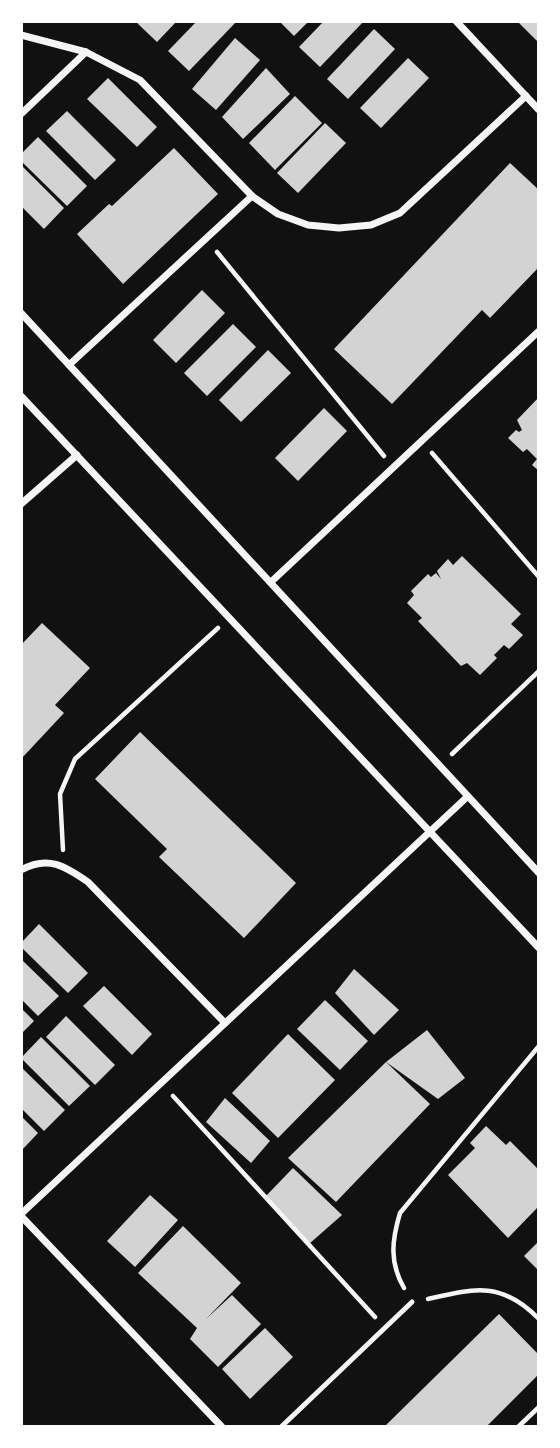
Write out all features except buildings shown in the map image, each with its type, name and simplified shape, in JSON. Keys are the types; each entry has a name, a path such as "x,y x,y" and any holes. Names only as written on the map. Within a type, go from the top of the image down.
{"street":[{"path":"456,21 526,96 538,105"},
{"path":"21,34 86,52 140,80 252,196 278,214 308,225 339,228 371,225 400,213 526,96"},
{"path":"21,114 86,52"},
{"path":"69,365 252,196"},
{"path":"21,313 539,873"},
{"path":"271,582 539,331"},
{"path":"21,396 539,948"},
{"path":"21,504 76,455"},
{"path":"222,1427 21,1215 467,797"},
{"path":"21,870 34,863 64,864 88,882 225,1023"}],"lane":[{"path":"281,1427 412,1302"}],"path":[{"path":"206,239 394,467"},
{"path":"422,441 539,577"},
{"path":"64,864 60,794 75,759 229,618"},
{"path":"439,767 539,671"},
{"path":"539,1046 400,1213 391,1244 396,1275 412,1302 484,1289 505,1293 524,1304 539,1319"},
{"path":"161,1083 385,1328"},
{"path":"518,1427 539,1407"}]}
